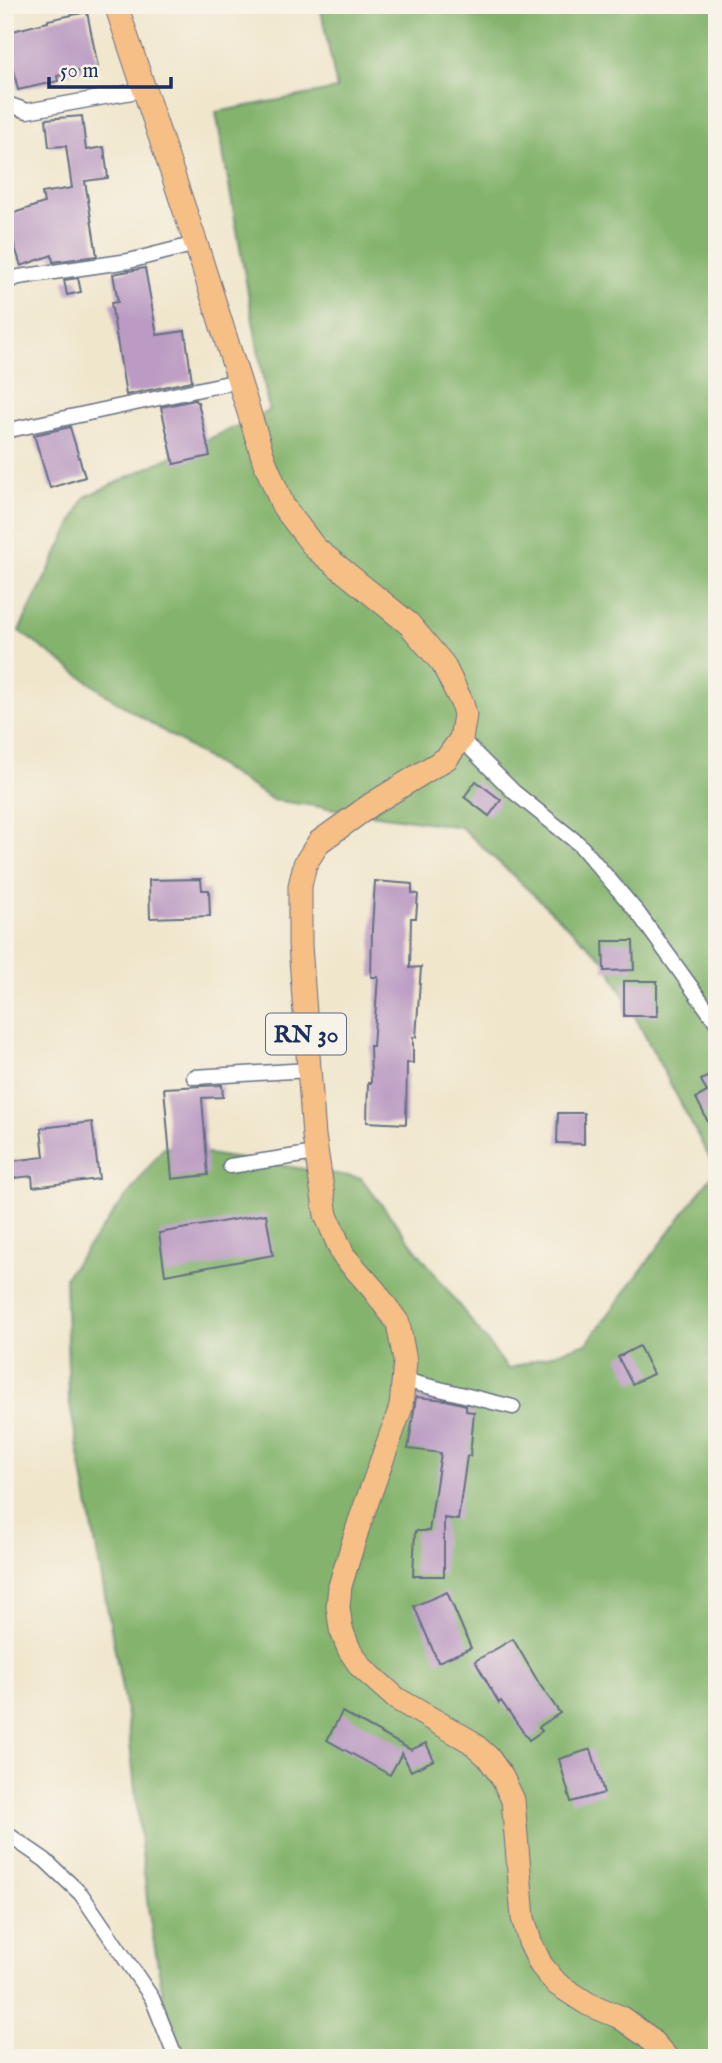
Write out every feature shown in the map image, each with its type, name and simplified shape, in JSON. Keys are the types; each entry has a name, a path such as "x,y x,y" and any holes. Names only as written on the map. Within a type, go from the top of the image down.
{"main road":[{"path":"116,5 264,460 283,506 315,548 409,624 443,664 465,715 461,738"},
{"name":"RN 30","path":"461,738 447,758 372,804 319,842 305,864 300,886 299,945 316,1153 326,1215 343,1255 398,1323 405,1361 401,1407 340,1586 338,1607 341,1629 349,1649 361,1667 397,1699 470,1741 488,1757 502,1777 513,1800 523,1918 541,1965 557,1984 589,2004 620,2017 649,2037 667,2058"}],"street":[{"path":"5,103 27,111 143,90"},
{"path":"5,282 19,277 129,261 195,244"},
{"path":"5,431 238,381"},
{"path":"461,738 514,792 579,844 638,913 717,1023"},
{"path":"194,1077 309,1070"},
{"path":"230,1166 316,1153"},
{"path":"403,1380 513,1407"},
{"path":"5,1830 45,1860 82,1894 152,1998 176,2058"}],"green space":[{"path":"320,5 717,5 717,2058 174,2058 148,1908 127,1716 69,1399 65,1277 164,1147 361,1178 508,1369 587,1343 716,1170 606,962 461,827 273,800 111,698 19,631 85,497 269,411 216,112 337,89"}],"building":[{"path":"87,12 98,67 57,76 58,81 18,90 5,33"},
{"path":"82,116 86,150 104,147 108,178 85,181 97,256 53,262 52,255 21,266 5,216 44,203 42,193 72,188 66,146 49,147 46,119"},
{"path":"145,268 157,335 185,331 192,381 126,395 111,303 118,302 113,274"},
{"path":"78,278 81,292 67,295 64,280"},
{"path":"195,400 198,402 210,456 174,464 161,407"},
{"path":"70,427 85,477 50,488 34,435"},
{"path":"476,781 501,800 489,816 464,797"},
{"path":"201,879 202,890 209,890 210,916 150,918 149,880"},
{"path":"375,881 412,884 412,893 418,894 416,918 411,918 410,968 421,967 416,1037 413,1037 413,1063 407,1063 406,1124 367,1122 368,1083 371,1083 370,1046 373,1046 378,977 371,977"},
{"path":"603,941 633,941 634,970 604,971"},
{"path":"624,981 657,981 657,1016 624,1016"},
{"path":"717,1072 717,1140 696,1098 707,1092 701,1080"},
{"path":"222,1085 223,1097 202,1098 208,1175 172,1179 164,1088"},
{"path":"558,1113 584,1113 584,1144 557,1143"},
{"path":"92,1122 99,1179 33,1187 32,1176 5,1179 5,1162 44,1157 41,1128"},
{"path":"266,1214 273,1255 165,1275 159,1233"},
{"path":"639,1346 653,1374 632,1384 618,1357"},
{"path":"416,1397 466,1405 466,1411 474,1412 470,1456 467,1456 458,1520 444,1518 444,1576 413,1576 415,1531 429,1531 441,1453 408,1449"},
{"path":"447,1592 471,1648 438,1662 414,1606"},
{"path":"513,1639 560,1713 539,1727 542,1731 529,1740 501,1701 499,1703 475,1661"},
{"path":"342,1712 411,1750 426,1743 434,1760 411,1771 402,1753 390,1775 327,1740"},
{"path":"591,1749 604,1793 571,1802 559,1759"}]}
